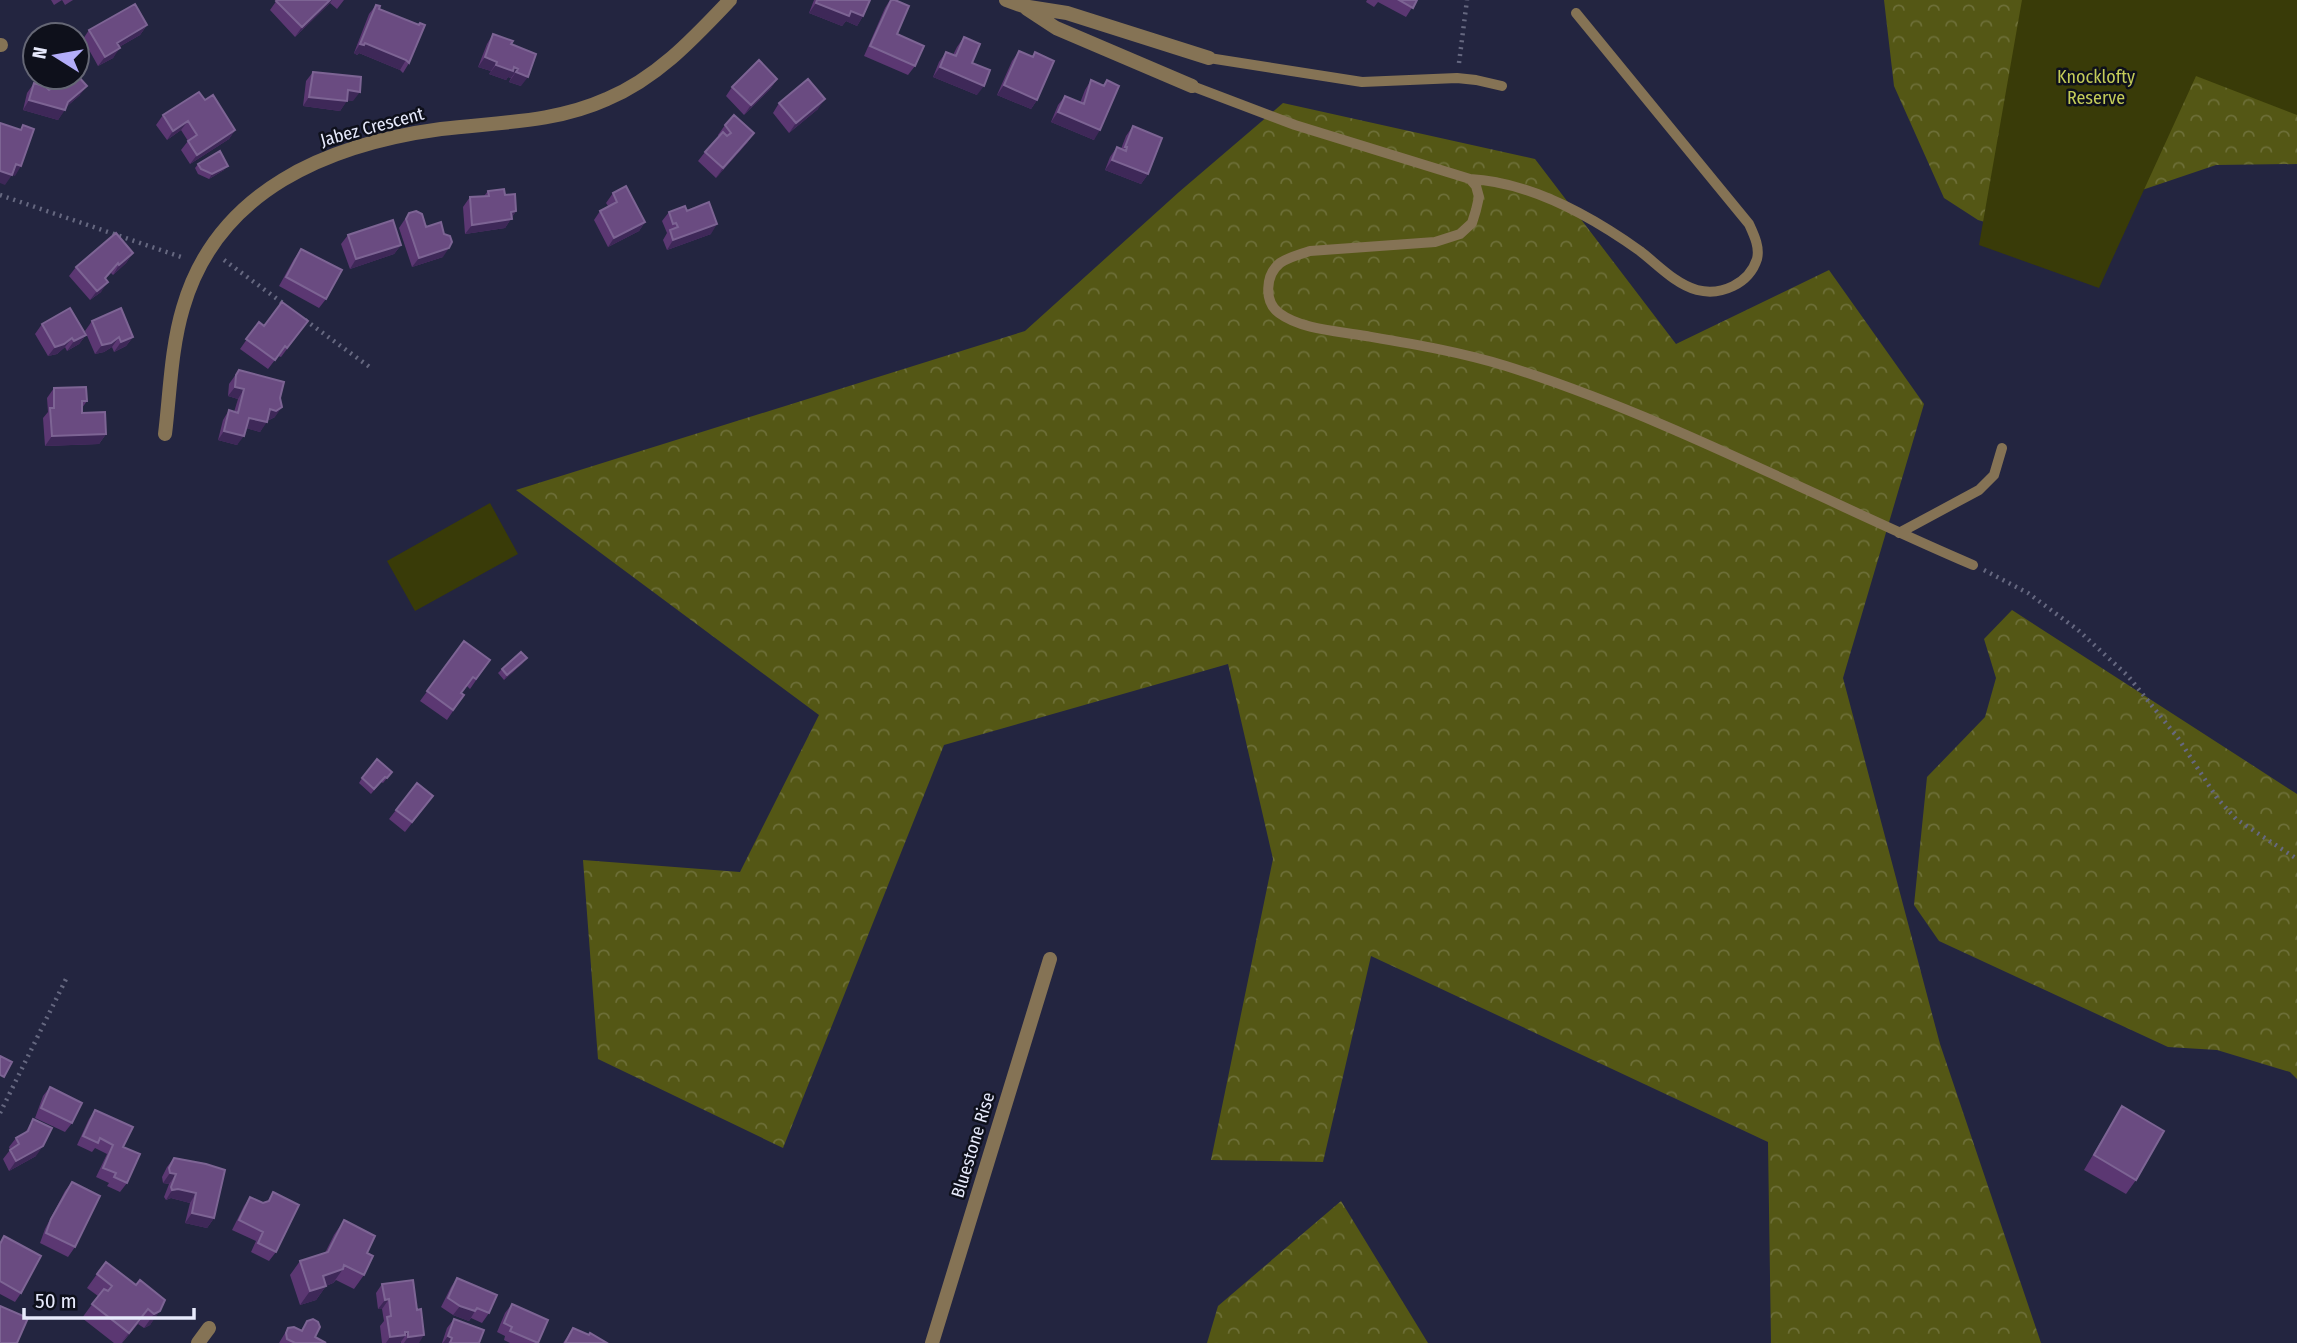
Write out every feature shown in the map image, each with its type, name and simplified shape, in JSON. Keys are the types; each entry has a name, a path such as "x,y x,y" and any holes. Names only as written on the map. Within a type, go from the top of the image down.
{"street":[{"name":"Jabez Crescent","path":"165,434 183,308 209,249 235,215 262,193 330,156 421,132 479,124 534,121 574,112 609,99 671,60 730,0"},
{"path":"1006,0 1023,6 1067,13 1209,58"},
{"path":"1023,6 1056,28 1192,86"},
{"name":"Bluestone Rise","path":"932,1343 1051,959"},
{"path":"198,1343 209,1328"}],"lane":[{"path":"1192,86 1295,125 1471,179 1491,180 1540,194 1582,215 1639,250 1672,276 1696,290 1716,292 1736,286 1749,275 1757,258 1757,240 1749,224 1576,13"},
{"path":"1209,58 1362,82 1457,78 1502,86"},
{"path":"1471,179 1479,197 1472,223 1460,234 1435,242 1310,251 1291,257 1278,264 1270,278 1270,305 1280,314 1297,322 1444,351 1503,365 1544,379 1771,472 1973,565"},
{"path":"1899,533 1979,490 1994,475 2002,447"}],"path":[{"path":"1457,78 1468,0"},
{"path":"0,195 201,264"},
{"path":"209,249 285,304"},
{"path":"296,313 371,368"},
{"path":"1973,565 2028,593 2078,630 2129,676 2178,738 2217,798 2236,818 2297,859"},
{"path":"0,1113 66,977"}],"green space":[{"name":"Knocklofty Reserve","path":"1884,0 2297,0 2297,164 2216,165 2018,232 1978,220 1944,198 1894,86"},
{"name":"Knocklofty Reserve","path":"2022,0 2297,0 2297,115 2196,76 2099,288 1979,245"},
{"path":"1283,103 1535,159 1676,344 1829,270 1924,404 1843,678 1940,1044 2041,1343 1771,1343 1768,1142 1371,956 1323,1162 1211,1160 1273,859 1228,664 944,745 783,1148 598,1059 583,860 740,872 819,715 516,490 1025,331 1179,192"},
{"path":"490,503 518,554 415,611 387,561"},
{"path":"2012,610 2297,794 2297,1079 2290,1072 2217,1050 2168,1047 1939,941 1914,905 1927,777 1985,717 1996,678 1984,639"},
{"path":"1341,1201 1428,1343 1207,1343 1218,1306"}],"building":[{"path":"277,0 330,0 302,27"},
{"path":"817,0 870,0 863,16 851,11 849,16 816,3"},
{"path":"891,0 909,6 897,34 924,46 915,66 870,46"},
{"path":"1399,0 1417,0 1413,8"},
{"path":"135,4 147,25 117,43 120,48 105,57 91,29"},
{"path":"376,5 380,6 379,9 425,25 409,63 365,43 360,44"},
{"path":"493,34 536,54 528,77 516,72 518,69 514,67 513,71 496,65 497,62 485,57"},
{"path":"964,37 980,44 972,63 990,70 984,86 940,67 946,52 956,56"},
{"path":"1019,51 1033,57 1035,52 1054,61 1037,100 1004,85"},
{"path":"759,60 777,79 751,105 732,87"},
{"path":"313,72 361,77 360,92 348,90 347,101 309,97"},
{"path":"808,79 825,99 796,123 779,103"},
{"path":"1091,80 1104,86 1107,80 1119,86 1100,130 1058,112 1065,96 1084,104"},
{"path":"32,91 81,91 68,102 65,110 29,100"},
{"path":"199,92 205,100 213,95 235,130 197,155 188,141 197,135 188,121 173,131 163,115"},
{"path":"734,115 754,133 723,168 705,152 723,132 727,136 731,133 725,125"},
{"path":"0,123 21,130 23,125 34,129 21,166 16,164 12,175 0,171"},
{"path":"1133,126 1162,138 1148,174 1112,160 1117,147 1126,151"},
{"path":"220,151 228,166 212,174 201,169 198,164"},
{"path":"626,186 645,222 614,238 600,211 617,202 613,193"},
{"path":"504,189 505,195 515,194 516,211 511,212 512,219 472,225 470,197 489,196 488,191"},
{"path":"709,202 717,224 673,240 670,230 678,227 676,223 673,224 669,212 685,206 687,211"},
{"path":"416,211 422,214 426,227 441,222 444,234 450,236 452,242 449,248 419,258 406,219 409,213"},
{"path":"393,220 401,245 356,259 348,235"},
{"path":"116,233 133,253 119,265 118,263 105,278 108,282 97,291 76,267"},
{"path":"301,249 342,270 326,299 286,277"},
{"path":"282,302 308,321 275,360 246,339 259,322 264,326"},
{"path":"70,308 86,335 74,341 72,338 55,347 42,324"},
{"path":"121,308 133,337 121,342 119,337 102,345 92,321"},
{"path":"239,370 284,382 280,398 282,407 276,411 270,409 267,422 249,418 244,436 224,431 229,410 238,413 244,389 235,387"},
{"path":"86,387 87,401 82,401 82,413 105,412 106,434 52,436 50,408 54,408 54,388"},
{"path":"464,641 490,660 461,693 464,695 453,710 427,691"},
{"path":"521,652 527,658 507,675 502,669"},
{"path":"377,759 392,772 374,789 362,778"},
{"path":"417,783 433,796 412,822 396,810"},
{"path":"0,1056 12,1062 4,1077 0,1075"},
{"path":"50,1087 82,1103 72,1123 41,1108"},
{"path":"2122,1106 2164,1131 2136,1180 2094,1155"},
{"path":"95,1110 133,1127 123,1147 140,1154 127,1183 114,1177 116,1173 103,1168 113,1145 100,1138 98,1143 83,1136"},
{"path":"33,1119 52,1128 43,1146 16,1161 10,1150 19,1144 16,1138 28,1131"},
{"path":"174,1158 225,1170 214,1218 192,1213 196,1193 172,1190 176,1174 170,1173 169,1168"},
{"path":"72,1182 100,1196 75,1247 46,1233"},
{"path":"273,1192 299,1205 276,1252 258,1243 263,1232 239,1220 250,1197 263,1203 269,1201"},
{"path":"344,1220 375,1236 367,1253 373,1256 364,1275 344,1265 343,1269 323,1276 326,1286 310,1291 300,1261 328,1252"},
{"path":"4,1236 41,1256 21,1293 0,1281 0,1244"},
{"path":"106,1262 136,1285 140,1280 165,1300 160,1311 154,1314 148,1309 129,1333 92,1304 104,1289 108,1291 112,1286 97,1274"},
{"path":"457,1278 497,1295 489,1313 460,1306 448,1298"},
{"path":"413,1280 417,1310 421,1309 424,1335 408,1337 408,1332 405,1332 405,1335 390,1337 387,1317 391,1316 389,1299 385,1300 382,1284"},
{"path":"512,1304 548,1320 538,1343 510,1331 512,1327 504,1323"},
{"path":"0,1306 28,1318 17,1343 0,1343"},
{"path":"313,1319 320,1327 315,1337 326,1343 295,1343 287,1339 288,1328 294,1327 302,1331 307,1321"},
{"path":"454,1319 484,1330 479,1343 450,1343 452,1338 448,1336"},
{"path":"573,1328 589,1335 590,1333 607,1343 565,1343"}]}
